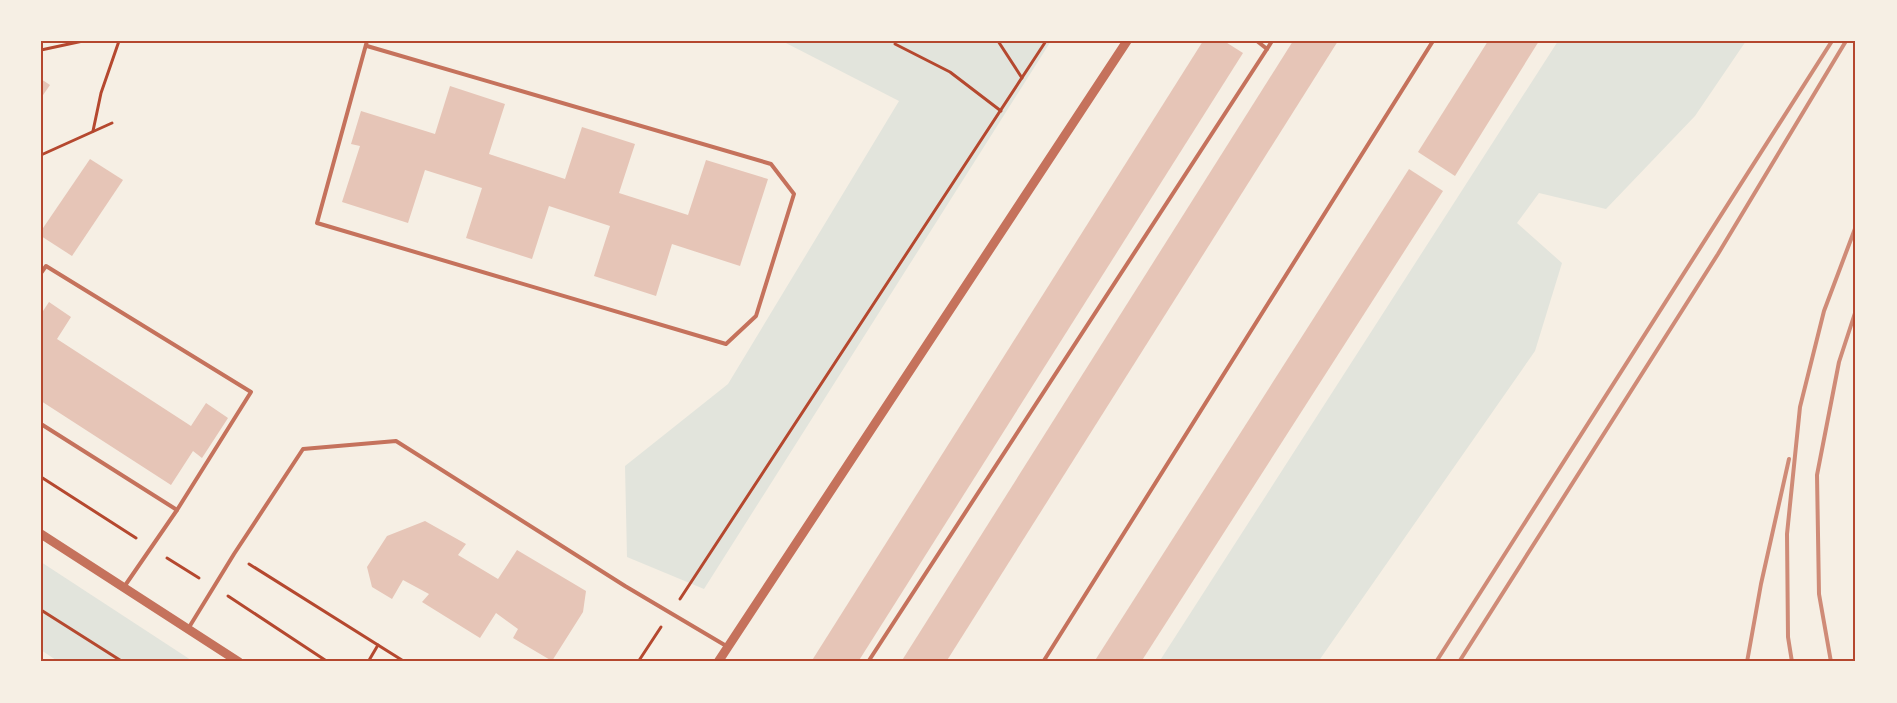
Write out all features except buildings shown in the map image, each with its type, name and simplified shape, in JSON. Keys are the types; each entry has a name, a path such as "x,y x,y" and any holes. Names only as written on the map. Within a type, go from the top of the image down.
{"street":[{"path":"718,662 1127,41"},
{"path":"41,534 239,662"}],"lane":[{"path":"1257,41 1268,49"},
{"path":"868,662 1272,41"},
{"path":"1043,662 1433,41"},
{"path":"367,44 771,164 794,194 756,316 726,344 317,223 367,44"},
{"path":"41,273 46,266 251,392 177,510 124,588"},
{"path":"41,424 177,510"},
{"path":"188,629 234,554 303,449 396,441 616,581 728,647"}],"path":[{"path":"41,50 83,41"},
{"path":"93,132 101,93 119,41"},
{"path":"998,41 1022,78"},
{"path":"638,662 1046,41"},
{"path":"895,44 950,72 1001,111"},
{"path":"41,155 112,122"},
{"path":"41,477 328,662"},
{"path":"234,554 405,662"},
{"path":"41,610 123,662"},
{"path":"368,662 378,645"}],"shaded area":[{"path":"782,41 1051,41 704,589 627,557 625,466 728,384 899,101"},
{"path":"1558,41 1746,41 1695,116 1606,209 1539,193 1517,223 1562,263 1535,351 1318,662 1159,662"},
{"path":"41,562 194,662 59,662 41,650"}],"railway":[{"path":"1436,662 1832,41"},
{"path":"1459,662 1718,254 1846,41"},
{"path":"1792,662 1788,637 1787,534 1800,407 1824,311 1856,226"},
{"path":"1831,662 1819,594 1817,475 1839,362 1856,310"},
{"path":"1747,662 1761,584 1789,459"}]}
